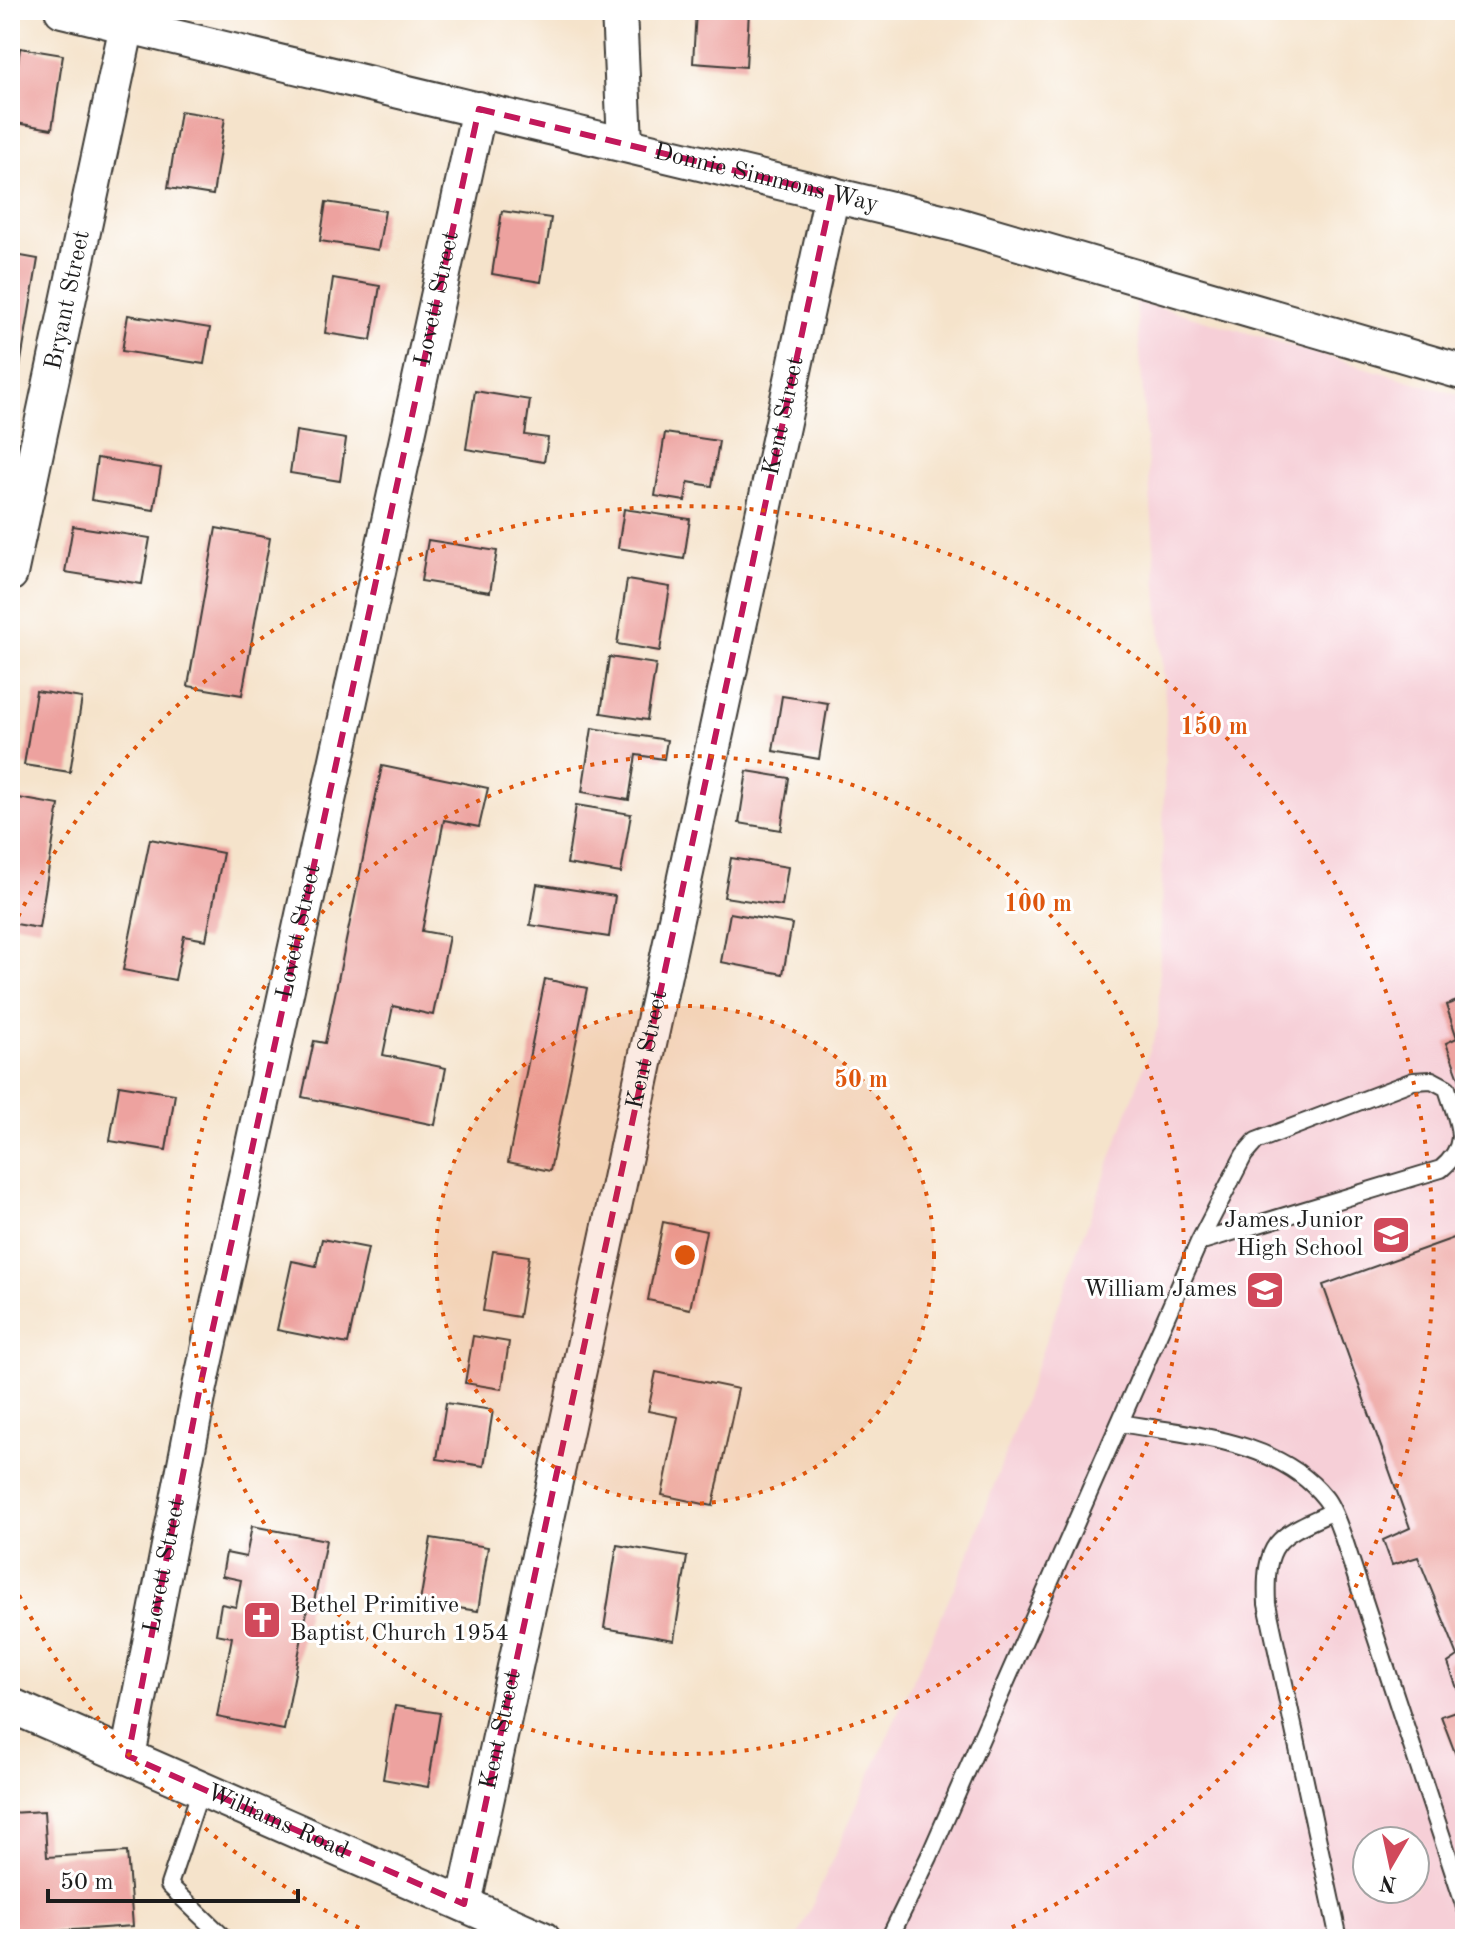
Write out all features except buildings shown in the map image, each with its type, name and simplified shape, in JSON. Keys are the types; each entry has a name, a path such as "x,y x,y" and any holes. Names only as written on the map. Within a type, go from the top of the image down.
{"street":[{"name":"Donnie Simmons Way","path":"62,10 832,194 1042,249 1465,373"},
{"path":"619,10 625,143"},
{"name":"Bryant Street","path":"10,574 127,25"},
{"name":"Lovett Street","path":"128,1756 204,1372 479,109"},
{"name":"Kent Street","path":"464,1904 832,194"},
{"name":"Williams Road","path":"10,1705 543,1939"}],"lane":[{"path":"889,1939 929,1857 1199,1242 1244,1155 1256,1141 1413,1081 1432,1080 1447,1088 1462,1143 1456,1156 1441,1169 1199,1242"},
{"path":"1120,1423 1229,1443 1288,1463 1326,1499 1343,1537 1465,1907"},
{"path":"1332,1512 1284,1534 1265,1568 1267,1604 1339,1939"},
{"path":"201,1789 169,1885 225,1939"}],"highlighted area":[{"path":"479,109 832,194 464,1904 128,1756 200,1387"}],"shaded area":[{"name":"William James","path":"1136,300 1465,397 1465,1939 797,1939 970,1552 1158,1027 1166,711"}],"place":[{"name":"James Junior High School","path":"1391,1235"},
{"name":"William James","path":"1265,1290"},
{"name":"Bethel Primitive Baptist Church 1954","path":"262,1620"}]}
